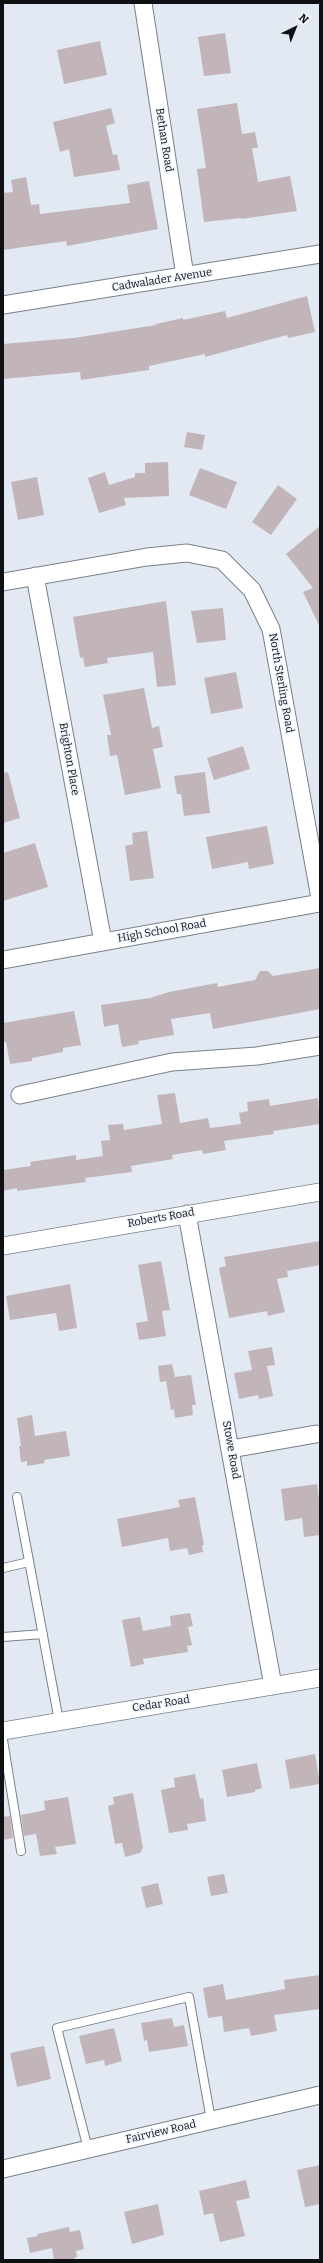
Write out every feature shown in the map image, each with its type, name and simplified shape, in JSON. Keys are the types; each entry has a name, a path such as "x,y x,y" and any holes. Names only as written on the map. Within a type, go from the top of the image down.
{"street":[{"name":"Bethan Road","path":"143,3 185,276"},
{"name":"Cadwalader Avenue","path":"3,305 320,254"},
{"name":"North Sterling Road","path":"3,582 147,557 187,554 222,560 252,590 271,629 320,898"},
{"name":"Brighton Place","path":"35,576 103,942"},
{"name":"High School Road","path":"3,960 320,903"},
{"path":"20,1095 172,1062 257,1056 320,1046"},
{"name":"Roberts Road","path":"3,1246 320,1192"},
{"name":"Stowe Road","path":"187,1214 273,1686"},
{"path":"231,1449 316,1434"},
{"name":"Cedar Road","path":"3,1731 320,1678"},
{"name":"Fairview Road","path":"3,2169 320,2094"}],"lane":[{"path":"17,1497 59,1721"},
{"path":"3,1568 29,1562"},
{"path":"3,1637 43,1634"},
{"path":"3,1740 21,1851"},
{"path":"88,2149 57,2028 189,1997 211,2120"}],"building":[{"path":"225,33 231,73 204,76 198,37"},
{"path":"100,41 107,75 64,84 57,50"},
{"path":"237,103 242,134 255,132 258,148 252,148 258,182 290,176 297,211 241,219 204,222 197,169 206,168 197,109"},
{"path":"111,108 115,123 106,126 113,155 117,154 120,170 74,177 69,149 60,152 53,122"},
{"path":"26,177 31,205 39,204 40,214 130,203 127,185 149,181 158,229 67,246 66,241 3,250 3,193 13,192 11,180"},
{"path":"307,296 315,332 288,338 287,335 205,357 205,354 149,366 149,370 81,380 80,372 3,379 3,344 74,338 156,325 183,318 183,320 225,311 227,318"},
{"path":"187,432 205,435 202,450 184,447"},
{"path":"168,462 169,496 124,498 126,505 99,513 88,478 105,472 109,485 135,477 135,473 145,473 145,463"},
{"path":"200,468 237,482 226,509 189,495"},
{"path":"37,477 44,515 18,520 11,482"},
{"path":"278,485 297,499 271,535 252,522"},
{"path":"320,526 320,627 303,592 313,588 286,554"},
{"path":"166,601 176,685 157,687 153,652 107,658 108,663 85,667 83,657 80,658 73,617"},
{"path":"223,608 226,640 197,643 191,611"},
{"path":"236,672 243,708 211,714 204,678"},
{"path":"144,688 152,728 159,726 163,747 153,749 161,788 125,795 117,755 110,756 107,735 111,735 103,695"},
{"path":"243,746 250,769 214,780 207,758"},
{"path":"8,772 20,818 3,823 3,773"},
{"path":"205,772 210,813 184,816 181,794 177,794 174,776"},
{"path":"267,826 274,864 249,869 248,862 212,869 206,837"},
{"path":"147,831 154,878 130,881 125,846 133,844 132,833"},
{"path":"35,843 48,887 3,901 3,853"},
{"path":"320,968 320,1009 213,1029 210,1013 171,1019 174,1035 138,1041 139,1044 122,1047 118,1024 104,1027 101,1005 150,998 169,992 217,983 218,987 255,980 260,971 268,971 273,976"},
{"path":"74,1011 81,1045 63,1048 63,1052 32,1058 32,1061 10,1064 6,1042 3,1042 3,1023"},
{"path":"175,1093 180,1123 208,1118 210,1128 241,1124 239,1113 248,1111 247,1102 269,1099 270,1106 318,1098 320,1124 273,1131 274,1134 224,1141 226,1150 203,1154 202,1150 172,1155 173,1159 131,1166 132,1172 85,1178 86,1182 17,1191 17,1188 3,1191 3,1170 31,1166 30,1162 76,1155 76,1160 103,1156 101,1141 110,1140 108,1125 123,1124 124,1130 162,1124 157,1095"},
{"path":"320,1241 320,1265 287,1271 288,1277 277,1279 285,1312 268,1316 267,1311 229,1318 219,1268 226,1266 224,1257"},
{"path":"161,1261 170,1310 162,1311 166,1336 139,1340 136,1323 148,1321 138,1265"},
{"path":"70,1284 77,1328 59,1331 56,1313 10,1320 6,1296"},
{"path":"272,1347 275,1365 267,1366 273,1396 259,1399 258,1395 239,1399 234,1373 252,1370 248,1351"},
{"path":"172,1364 175,1377 191,1375 196,1405 192,1405 193,1415 175,1418 174,1409 171,1410 166,1381 160,1382 158,1366"},
{"path":"32,1415 35,1436 66,1431 70,1456 44,1460 45,1463 27,1466 27,1461 21,1462 19,1446 21,1446 17,1418"},
{"path":"317,1484 320,1507 320,1535 304,1537 302,1518 285,1521 281,1489"},
{"path":"195,1497 204,1545 202,1545 203,1552 189,1555 187,1548 170,1551 168,1538 122,1547 117,1519 180,1507 178,1500"},
{"path":"190,1613 193,1626 188,1627 192,1645 187,1646 188,1652 143,1659 144,1664 131,1667 122,1620 140,1617 143,1631 171,1626 170,1616"},
{"path":"315,1754 320,1784 290,1789 285,1760"},
{"path":"257,1763 262,1788 255,1790 255,1792 227,1797 222,1770"},
{"path":"195,1774 200,1799 203,1798 206,1821 187,1824 188,1830 169,1833 161,1790 175,1787 174,1778"},
{"path":"133,1793 143,1848 140,1853 125,1857 122,1843 115,1844 108,1806 114,1804 113,1797"},
{"path":"68,1797 76,1844 55,1847 57,1854 40,1856 36,1834 24,1836 21,1815 45,1810 44,1801"},
{"path":"10,1816 13,1838 3,1840 3,1817"},
{"path":"224,1874 228,1893 211,1896 207,1877"},
{"path":"158,1883 163,1904 146,1908 141,1887"},
{"path":"320,1975 320,2009 274,2015 277,2031 251,2036 249,2028 224,2032 222,2016 208,2018 203,1988 223,1984 226,2000 285,1989 284,1980"},
{"path":"172,2018 174,2027 184,2025 188,2046 149,2052 147,2040 144,2041 141,2023"},
{"path":"114,2028 122,2061 105,2066 104,2060 86,2064 79,2036"},
{"path":"44,2046 51,2079 17,2087 10,2053"},
{"path":"320,2165 320,2204 305,2207 297,2170"},
{"path":"246,2180 250,2198 236,2201 245,2236 220,2242 213,2213 204,2215 199,2191"},
{"path":"158,2204 164,2235 132,2244 124,2212"},
{"path":"69,2227 70,2232 80,2230 84,2249 76,2251 77,2257 74,2258 75,2260 54,2260 52,2248 30,2253 27,2238 38,2236 37,2234"}]}
